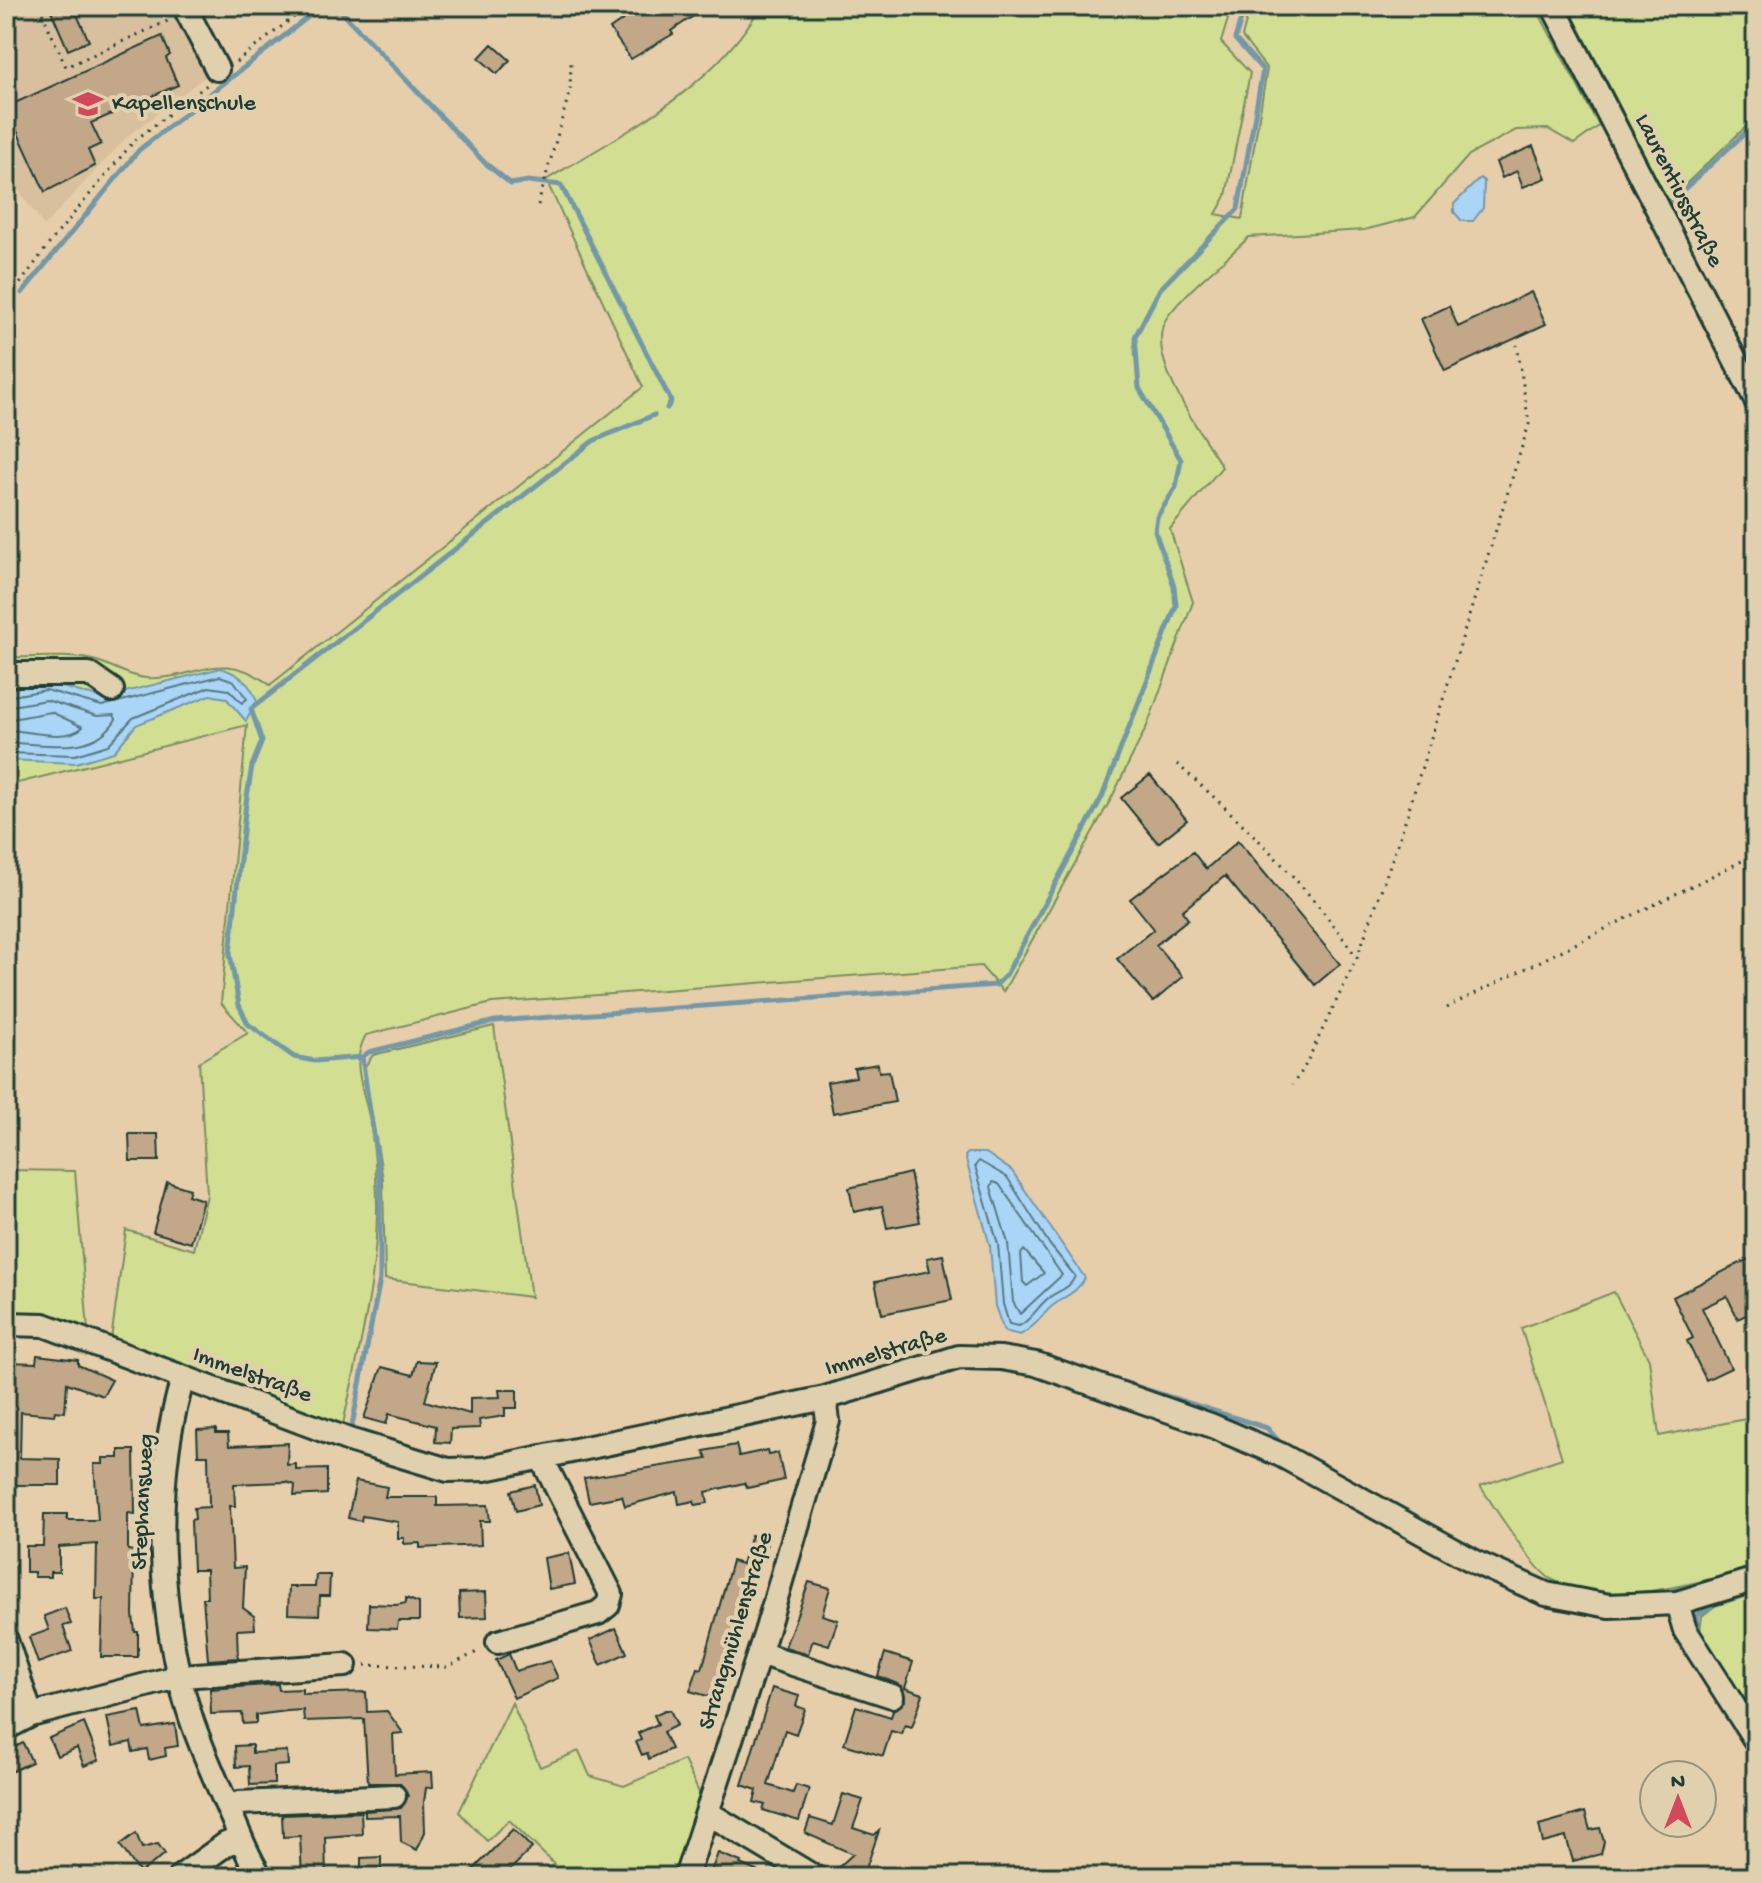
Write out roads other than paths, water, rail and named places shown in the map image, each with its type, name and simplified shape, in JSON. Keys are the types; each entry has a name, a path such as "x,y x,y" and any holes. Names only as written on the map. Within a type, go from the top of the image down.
{"street":[{"name":"Laurentiusstraße","path":"1553,6 1756,400"},
{"path":"185,9 220,72"},
{"path":"6,674 89,674 112,690"},
{"name":"Immelstraße","path":"6,1324 44,1325 349,1440 448,1470 485,1469 825,1398 959,1357 1001,1358 1036,1364 1210,1425 1281,1455 1477,1563 1546,1594 1609,1606 1677,1603 1756,1579"},
{"name":"Stephansweg","path":"183,1379 169,1450 163,1534 166,1587 191,1718 241,1838 261,1877"},
{"name":"Strangmühlenstraße","path":"686,1877 759,1653 828,1421 825,1398"},
{"path":"498,1642 598,1613 608,1605 611,1594 541,1457"},
{"path":"1677,1603 1685,1630 1756,1741"},
{"path":"6,1640 31,1715"},
{"path":"759,1653 892,1696"},
{"path":"6,1728 31,1715 181,1676 345,1665"},
{"path":"228,1806 394,1796"},
{"path":"708,1813 814,1877"},
{"path":"180,1877 226,1844 241,1838"}],"water":[{"path":"1480,178 1484,181 1483,208 1473,221 1462,221 1454,212 1454,204"},
{"path":"221,668 244,680 254,695 257,702 246,721 226,698 210,695 136,725 114,752 76,763 6,760 6,690 45,682 101,698"},
{"path":"968,1153 986,1153 1012,1171 1085,1278 1075,1290 1020,1335 1004,1331 995,1306 990,1246 965,1156"}],"waterway":[{"path":"22,293 139,150 322,6"},
{"path":"336,6 484,162 511,184 528,181 561,185 671,401 667,408"},
{"path":"654,415 593,441 251,709 262,741 252,766 246,803 230,954 239,1005 248,1024 294,1057 315,1061 362,1057 369,1052 495,1021 996,985 1006,975 1102,797 1176,606 1174,586 1155,531 1157,517 1176,487 1181,460 1139,388 1135,337 1160,289 1238,209 1263,70 1235,39 1245,6"},
{"path":"1540,6 1567,57"},
{"path":"1665,202 1667,205 1756,123"},
{"path":"1731,376 1756,429"},
{"path":"352,1426 380,1279 380,1179 362,1057"},
{"path":"1088,1371 1267,1428 1282,1445"},
{"path":"1528,1574 1555,1586"},
{"path":"1664,1593 1701,1584"},
{"path":"1605,1594 1626,1594"},
{"path":"1698,1632 1697,1615 1715,1604"}],"place":[{"name":"Kapellenschule","path":"88,104"}]}
